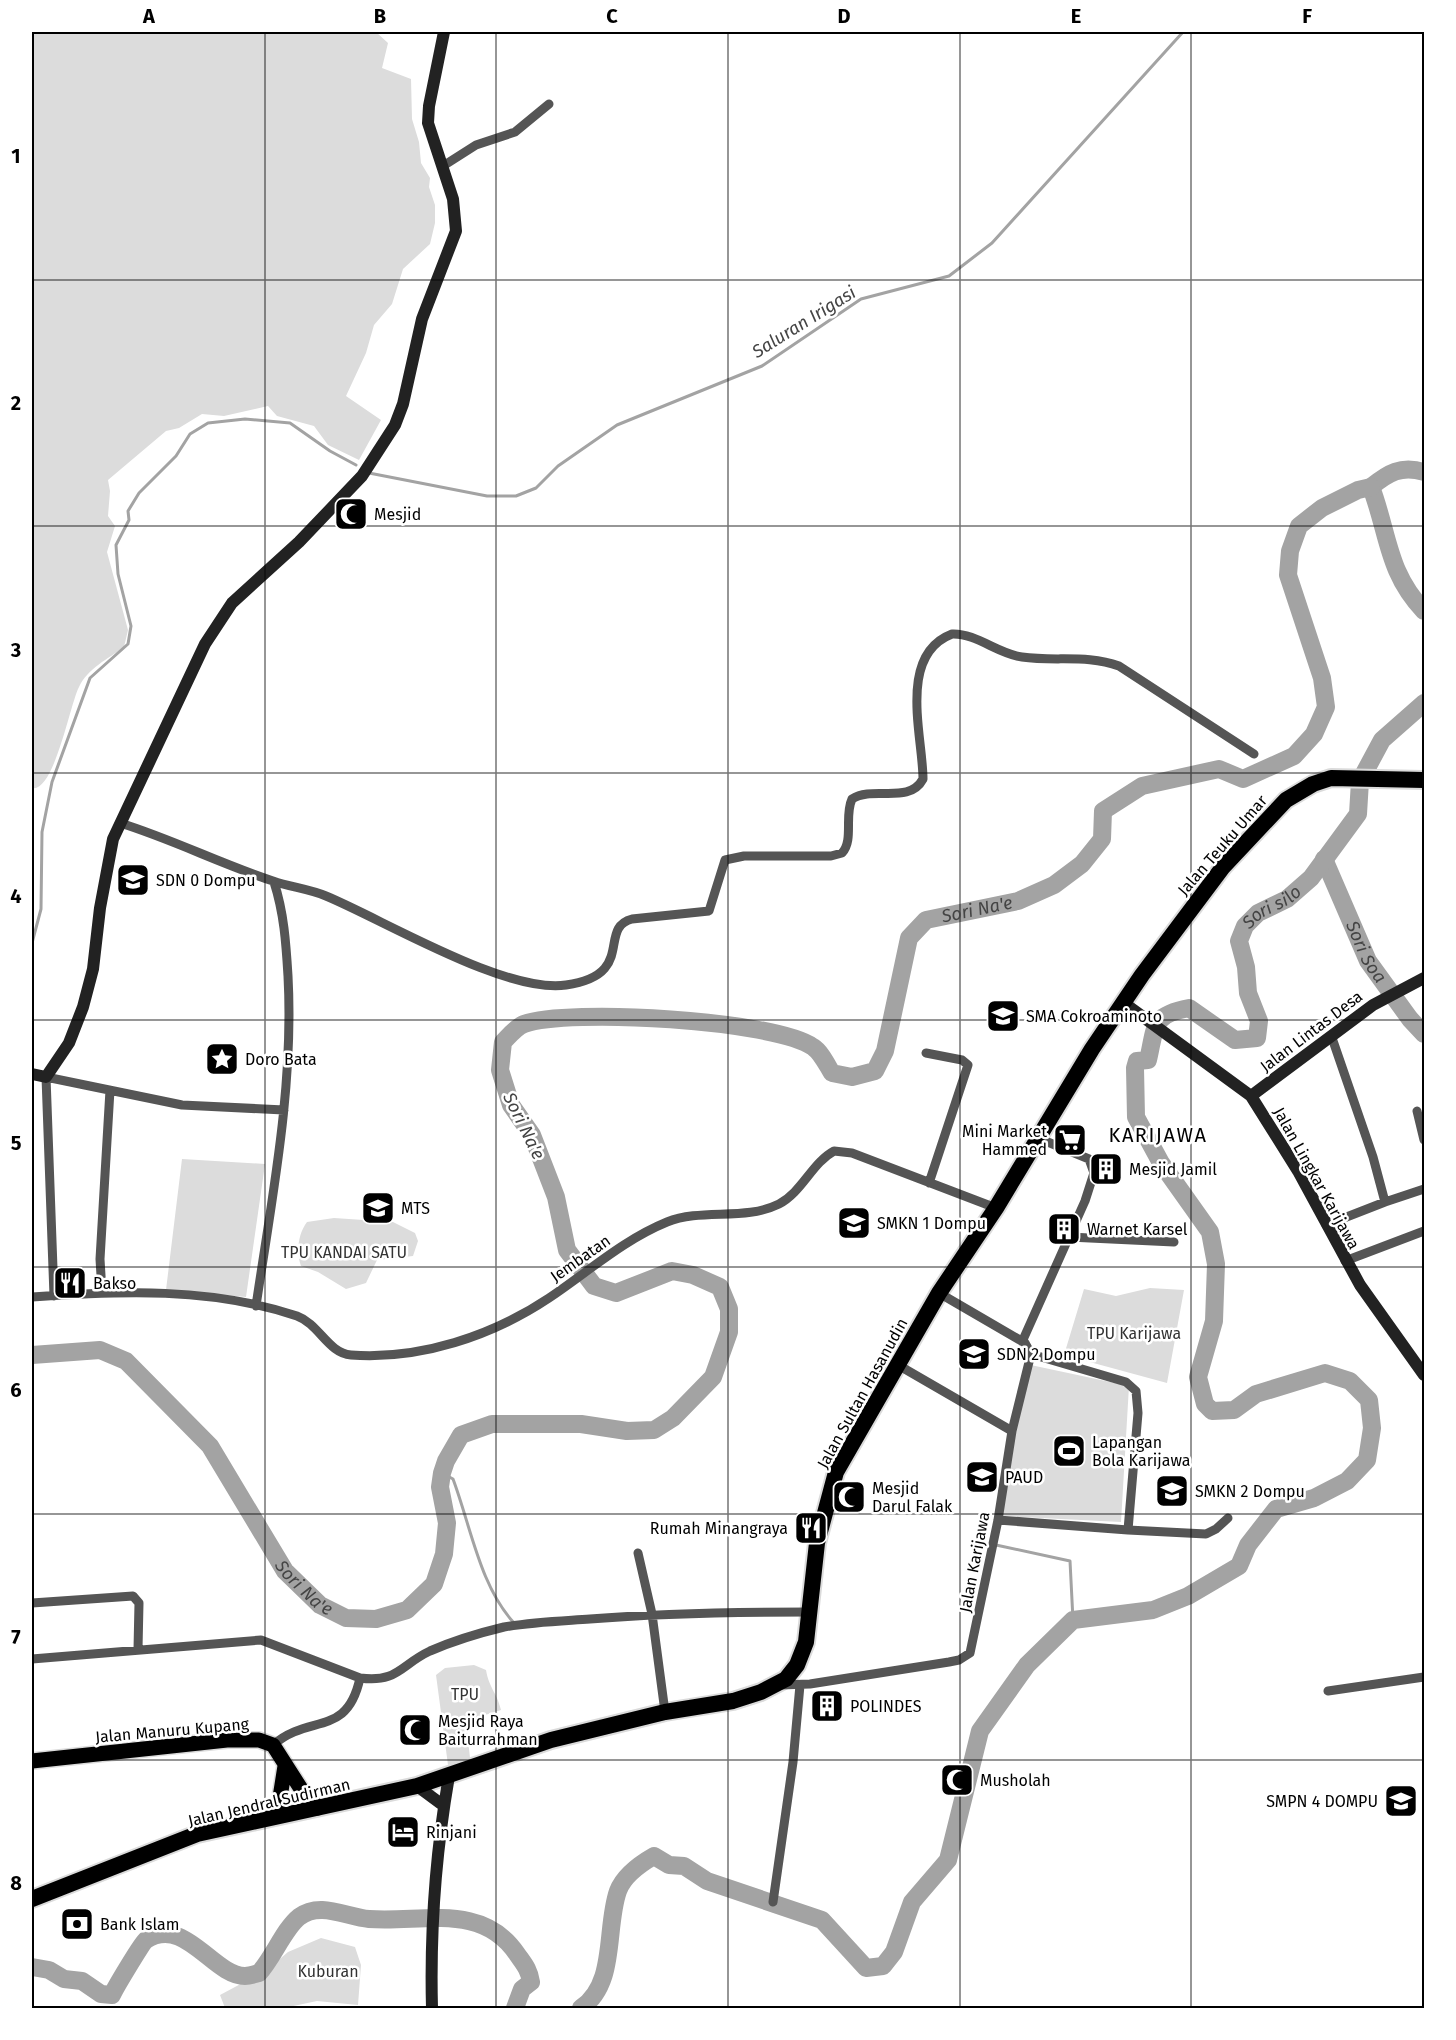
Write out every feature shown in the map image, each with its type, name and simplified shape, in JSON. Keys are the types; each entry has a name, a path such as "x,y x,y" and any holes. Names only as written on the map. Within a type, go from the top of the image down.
{"highway":[{"name":"Jalan Teuku Umar","path":"1124,1003 1192,905 1274,811 1313,784 1331,778 1425,780"},
{"name":"Jalan Sultan Hasanudin","path":"417,1786 551,1740 665,1712 733,1701 778,1685 791,1675 806,1642 817,1543 836,1472 939,1293 996,1208 1092,1049 1124,1003"},
{"name":"Jalan Jendral Sudirman","path":"32,1899 196,1834 417,1786"}],"main road":[{"name":"Jalan Manuru Kupang","path":"32,1761 227,1740 259,1740 273,1745"},
{"path":"273,1745 303,1792 318,1808"},
{"path":"277,1816 285,1766"}],"street":[{"path":"54,1296 46,1077 69,1043 83,1006 93,969 100,908 113,839 205,644 219,621 251,584 299,542 362,476 395,425 403,404 422,319 456,231 453,199 428,123 444,32"},
{"path":"443,166 476,145 515,132 549,104"},
{"path":"120,823 159,835 274,882 326,896 391,929 517,979 564,985 587,981 599,976 612,959 617,929 622,922 709,911 725,860 744,856 831,856 842,853 848,841 848,811 852,800 863,795 900,793 916,789 923,779 917,713 917,681 925,660 933,648 952,634 969,637 1021,657 1093,659 1119,666 1254,754"},
{"path":"256,1306 284,1110 289,1006 284,920 274,882"},
{"name":"Jalan Lintas Desa","path":"1251,1096 1373,1005 1425,978"},
{"name":"Jalan Lingkar Karijawa","path":"1124,1003 1251,1096 1298,1171 1345,1261 1425,1375"},
{"path":"1331,1035 1373,1157 1385,1202"},
{"path":"926,1053 962,1060 968,1065 962,1091 929,1183 996,1208"},
{"path":"32,1074 182,1105 284,1110"},
{"path":"102,1292 100,1259 110,1090"},
{"path":"1416,1111 1425,1140"},
{"path":"1022,1342 1091,1184 1094,1165 1085,1157 1038,1138"},
{"name":"Jembatan","path":"32,1297 102,1292 162,1292 256,1306 305,1320 339,1351 367,1355 435,1348 477,1334 548,1299 629,1242 675,1219 764,1208 780,1203 834,1151 852,1153 929,1183"},
{"path":"1326,1225 1425,1189"},
{"path":"1345,1261 1425,1231"},
{"path":"1069,1237 1174,1242"},
{"path":"939,1293 1022,1342 1028,1346 1031,1354 1126,1382 1136,1391 1138,1413 1128,1530"},
{"name":"Jalan Karijawa","path":"810,1684 949,1662 968,1656 972,1647 998,1520 1012,1431 1031,1354"},
{"path":"898,1365 1012,1431"},
{"path":"998,1520 1206,1534 1216,1529 1228,1518"},
{"path":"638,1553 652,1614 665,1712"},
{"path":"32,1603 133,1596 139,1604 138,1649"},
{"path":"32,1659 261,1640 360,1678 384,1678 405,1670 429,1652 473,1635 506,1627 652,1614 810,1611"},
{"path":"796,1665 810,1684"},
{"path":"1328,1691 1425,1677"},
{"path":"273,1745 294,1731 345,1713 355,1698 360,1678"},
{"path":"778,1685 810,1684"},
{"path":"773,1902 793,1762 800,1685"},
{"path":"432,2008 435,1905 449,1776"},
{"path":"417,1786 444,1806"}],"green space":[{"path":"32,32 376,32 388,43 382,68 411,79 412,119 419,142 421,163 430,178 429,187 435,205 435,223 430,244 403,269 392,304 374,325 366,353 346,396 381,420 359,460 328,445 314,426 277,416 268,406 224,416 202,414 179,428 166,431 108,480 110,491 108,516 115,526 107,552 128,630 124,647 99,664 83,680 75,696 54,763 40,786 32,788"},
{"path":"182,1159 265,1164 246,1297 166,1290"},
{"name":"TPU KANDAI SATU","path":"334,1218 393,1222 415,1233 418,1241 413,1256 377,1260 366,1283 346,1289 318,1272 301,1266 299,1261 300,1238 307,1222"},
{"name":"TPU Karijawa","path":"1150,1288 1184,1290 1167,1383 1064,1355 1084,1289 1116,1296"},
{"name":"Lapangan Bola Karijawa","path":"1026,1364 1129,1386 1121,1522 1001,1516"},
{"name":"TPU","path":"474,1665 486,1670 501,1710 466,1721 470,1758 448,1765 436,1675 445,1668"},
{"name":"Kuburan","path":"321,1938 355,1947 361,1965 358,2005 317,2001 284,2008 225,2008 220,1995 267,1970 288,1952"}],"waterway":[{"name":"Saluran Irigasi","path":"369,473 487,496 516,496 536,488 558,466 617,425 762,366 861,299 949,276 992,243 1183,32"},
{"name":"Saluran Irigasi","path":"32,943 41,909 42,832 52,782 90,678 128,644 131,626 118,574 116,545 129,520 128,511 139,493 176,456 190,434 208,423 245,419 290,423 330,451 356,465"},
{"name":"Sori silo","path":"1424,472 1402,470 1383,478 1371,487 1396,567 1403,582 1424,611"},
{"name":"Sori Na'e","path":"32,1355 100,1350 126,1361 210,1446 285,1571 320,1605 346,1618 376,1619 407,1610 434,1584 444,1554 447,1523 440,1487 446,1461 461,1435 492,1424 581,1424 627,1431 654,1430 673,1418 713,1377 729,1332 729,1309 720,1287 693,1275 672,1271 616,1293 594,1286 567,1250 556,1197 532,1135 511,1105 500,1070 503,1042 521,1025 547,1019 582,1017 671,1019 758,1030 791,1038 816,1049 832,1073 852,1077 875,1071 885,1051 909,938 926,920 1018,901 1054,885 1082,864 1102,839 1103,811 1142,786 1219,769 1243,779 1294,756 1314,734 1326,707 1322,678 1288,575 1290,551 1299,526 1322,508 1358,490 1371,487"},
{"path":"581,2008 592,1998 605,1970 618,1891 633,1871 654,1856 669,1865 684,1866 707,1881 822,1920 866,1968 883,1966 894,1952 912,1902 948,1860 980,1731 1027,1665 1073,1620 1153,1610 1188,1596 1239,1566 1248,1545 1276,1509 1314,1498 1347,1481 1367,1460 1372,1428 1369,1400 1350,1381 1325,1373 1256,1394 1234,1410 1212,1411 1205,1404 1198,1377 1214,1321 1216,1264 1210,1232 1161,1163 1136,1117 1135,1068 1137,1061 1148,1060 1154,1030 1161,1019 1168,1014 1189,1008 1235,1040 1257,1038 1259,1021 1248,993 1246,967 1239,941 1245,926 1258,913 1287,899 1311,878 1358,814 1360,781 1382,740 1424,703"},
{"name":"Sori Soa","path":"1324,859 1368,961 1410,1019 1424,1034"},
{"path":"442,1473 453,1479 485,1575 503,1609 515,1624"},
{"path":"996,1545 1070,1561 1073,1620"},
{"path":"32,1967 49,1970 64,1979 82,1981 101,1994 112,1995 146,1940 160,1934 173,1935 186,1940 222,1967 233,1973 247,1976 259,1973 288,1929 307,1912 324,1910 360,1918 389,1920 450,1918 487,1927 503,1938 517,1954 528,1970 531,1982 522,1989 515,2008"}],"place":[{"name":"Mesjid","path":"351,514"},
{"name":"SDN 0 Dompu","path":"133,880"},
{"name":"SMA Cokroaminoto","path":"1003,1016"},
{"name":"Doro Bata","path":"222,1059"},
{"name":"Mini Market Hammed","path":"1070,1140"},
{"name":"Mesjid Jamil","path":"1106,1169"},
{"name":"MTS","path":"378,1208"},
{"name":"SMKN 1 Dompu","path":"854,1223"},
{"name":"Warnet Karsel","path":"1064,1229"},
{"name":"Bakso","path":"70,1283"},
{"name":"SDN 2 Dompu","path":"974,1354"},
{"name":"Lapangan Bola Karijawa","path":"1069,1451"},
{"name":"PAUD","path":"982,1477"},
{"name":"SMKN 2 Dompu","path":"1172,1491"},
{"name":"Mesjid Darul Falak","path":"849,1497"},
{"name":"Rumah Minangraya","path":"811,1528"},
{"name":"POLINDES","path":"827,1706"},
{"name":"Mesjid Raya Baiturrahman","path":"415,1730"},
{"name":"Musholah","path":"957,1780"},
{"name":"SMPN 4 DOMPU","path":"1401,1801"},
{"name":"Rinjani","path":"403,1832"},
{"name":"Bank Islam","path":"77,1924"}],"district":[{"name":"KARIJAWA","path":"1158,1135"}]}
